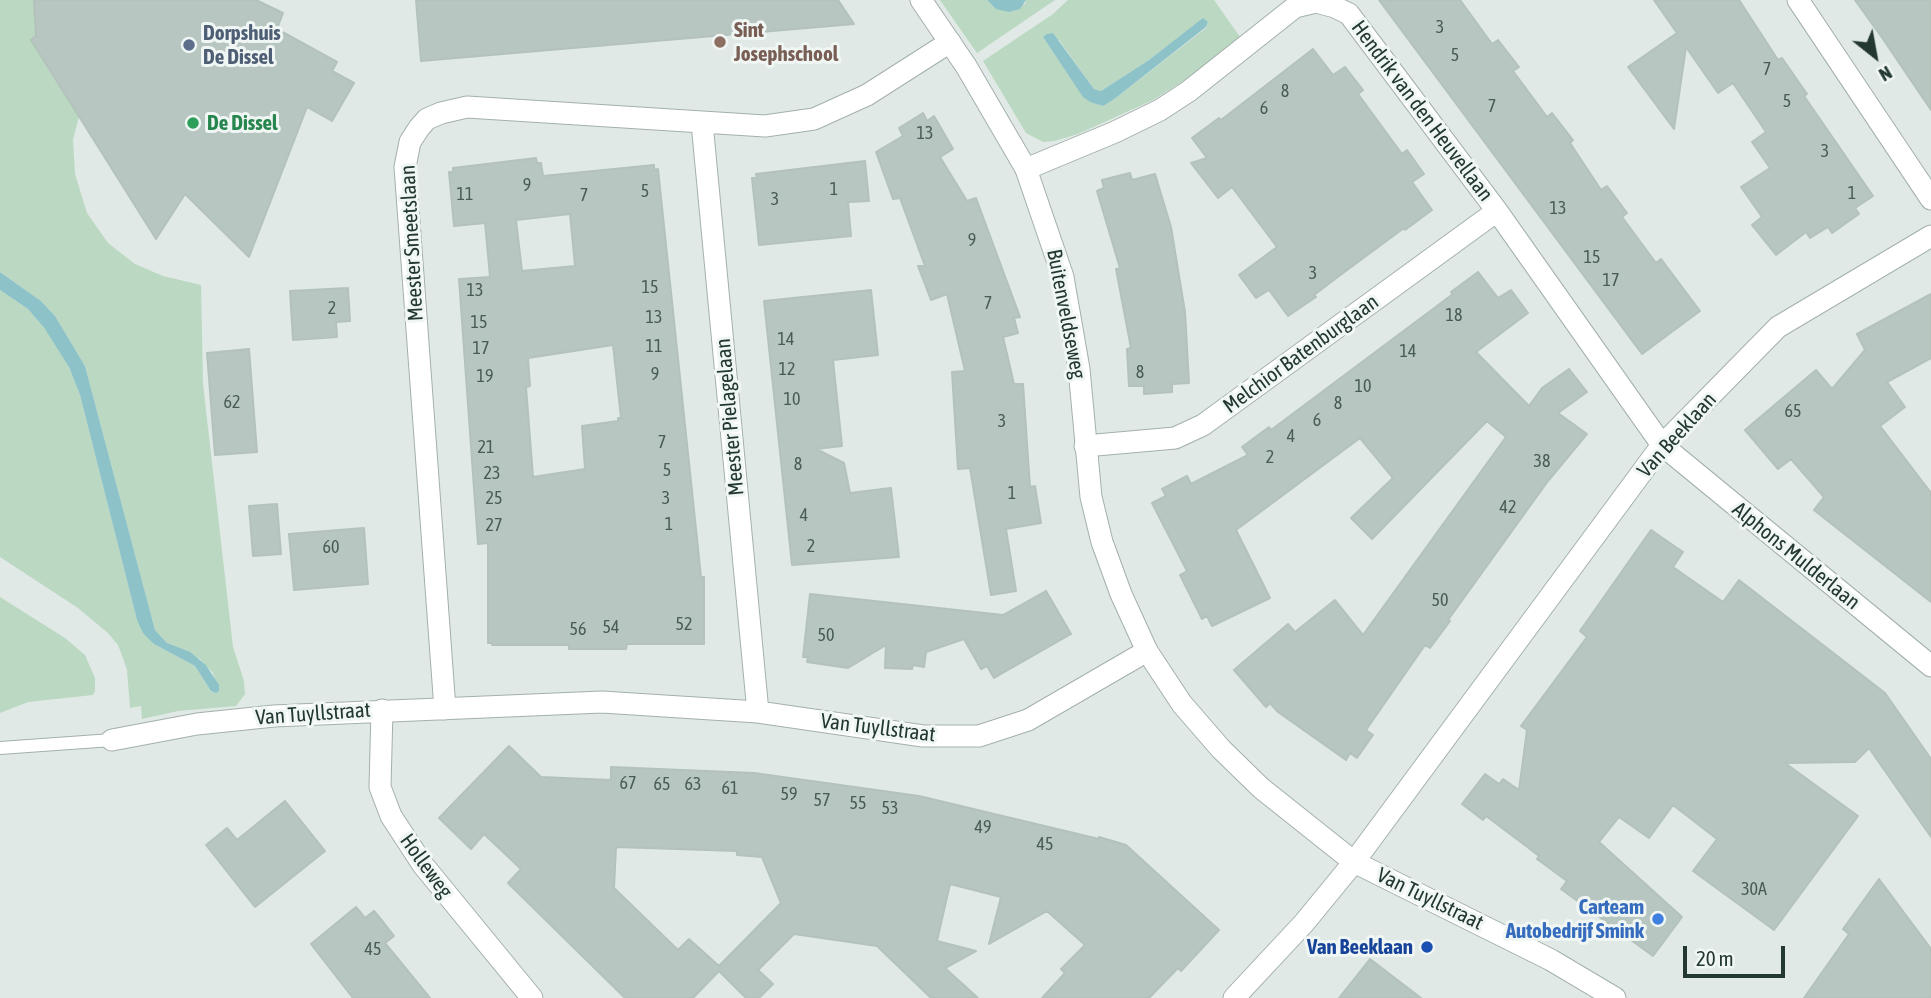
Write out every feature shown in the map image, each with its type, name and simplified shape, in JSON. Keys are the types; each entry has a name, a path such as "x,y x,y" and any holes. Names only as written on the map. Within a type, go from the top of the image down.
{"street":[{"name":"Buitenveldseweg","path":"921,0 950,42 1026,169 1063,277 1079,369 1091,497 1102,542 1121,594 1147,651"},
{"path":"1798,0 1931,199"},
{"name":"Hendrik van den Heuvellaan","path":"1026,169 1160,110 1189,91 1295,7 1316,2 1335,7 1349,14 1497,211 1662,446"},
{"name":"Meester Smeetslaan","path":"445,709 405,167 410,142 427,119 467,107 765,126 814,119 867,95 950,42"},
{"name":"Meester Pielagelaan","path":"702,123 758,712"},
{"name":"Melchior Batenburglaan","path":"1085,446 1175,438 1203,425 1497,211"},
{"name":"Van Beeklaan","path":"1354,862 1662,446 1778,327 1931,236"},
{"name":"Alphons Mulderlaan","path":"1662,446 1931,666"},
{"name":"Van Tuyllstraat","path":"112,740 197,724 274,716 602,702 758,712 923,736 979,736 1028,720 1147,651 1182,704 1220,749 1261,788 1354,862 1539,954 1615,998"},
{"name":"Holleweg","path":"382,710 380,787 391,816 423,865 532,998"},
{"path":"1234,998 1304,923 1354,862"}],"lane":[{"name":"Van Tuyllstraat","path":"0,748 112,740"}],"green space":[{"path":"0,0 34,0 79,116 73,140 75,174 87,213 108,243 135,264 163,276 201,285 203,384 233,647 244,681 245,694 236,706 178,711 142,719 141,706 130,708 127,670 118,645 108,633 78,608 0,557 0,290 28,309 55,341 69,367 80,395 137,620 154,644 195,666 211,691 219,691 213,673 200,659 167,643 155,630 85,366 55,316 41,301 0,272"},
{"path":"940,0 987,0 996,9 1025,4 1026,0 1055,0 977,53"},
{"path":"1068,0 1214,0 1240,37 1188,78 1153,100 1078,134 1043,142 1026,133 983,61 1053,14","holes":["1203,19 1208,22 1206,28 1102,106 1083,96 1043,37 1059,40 1094,89 1101,91 1149,60"]},
{"path":"0,597 65,638 85,655 95,678 93,695 28,702 0,713"}],"water":[{"path":"987,0 1026,0 1020,9 1009,12 996,9"},
{"path":"1203,18 1208,22 1206,27 1103,106 1083,97 1043,37 1053,33 1094,89 1101,91 1149,60"},
{"path":"0,272 41,301 55,316 85,366 155,630 167,643 190,652 206,665 219,685 219,691 216,693 211,691 195,666 154,644 143,633 137,620 80,395 69,367 45,329 28,309 0,290"}],"building":[{"name":"De Dissel","path":"34,0 256,0 283,13 277,29 337,62 332,71 354,83 332,121 307,107 249,257 185,194 156,239 31,40 36,36"},
{"path":"416,0 838,0 854,24 421,61"},
{"path":"1379,0 1460,0 1492,44 1498,40 1519,67 1513,71 1547,117 1552,113 1573,140 1570,143 1601,190 1607,186 1627,213 1622,217 1656,263 1661,259 1700,311 1642,354"},
{"path":"1654,0 1739,0 1778,60 1782,58 1807,94 1804,96 1873,196 1855,208 1859,214 1832,233 1828,227 1810,238 1806,232 1776,255 1752,225 1762,217 1741,187 1770,168 1752,142 1766,132 1733,83 1718,93 1686,47 1674,129 1628,67 1677,33"},
{"path":"1855,0 1931,0 1931,110 1883,39"},
{"path":"1313,49 1333,75 1345,67 1363,90 1358,94 1402,154 1407,150 1424,174 1412,182 1432,210 1405,230 1404,228 1288,316 1269,290 1256,298 1239,275 1277,247 1232,187 1218,198 1191,163 1207,158 1192,138 1219,118 1221,120"},
{"path":"923,113 927,121 934,116 953,149 940,157 967,201 976,198 1020,317 1014,318 1018,333 1003,337 1014,384 1023,384 1030,487 1035,486 1041,523 1006,529 1016,591 991,595 970,468 958,469 952,372 965,371 947,294 931,300 918,266 925,266 900,198 893,199 876,152 903,136 899,128"},
{"path":"536,158 537,163 541,163 543,176 654,165 654,170 658,169 701,577 704,577 704,644 627,644 626,649 569,649 569,645 488,643 488,543 478,544 459,279 490,277 485,223 454,226 449,172 453,172 453,168","holes":["570,214 575,266 522,271 516,220","613,345 621,418 618,418 618,421 582,426 585,469 533,477 526,387 530,386 528,358"]},
{"path":"865,161 869,201 848,202 851,236 759,245 752,178 757,178 756,174"},
{"path":"1130,173 1132,180 1155,174 1171,227 1185,312 1189,383 1172,384 1172,392 1144,394 1144,386 1129,386 1127,349 1131,348 1116,269 1120,268 1097,191 1104,188 1102,180"},
{"path":"1478,272 1498,298 1511,290 1528,313 1476,352 1529,406 1542,388 1569,369 1587,392 1558,413 1587,434 1548,481 1430,648 1425,645 1366,730 1373,735 1357,758 1350,753 1346,760 1278,712 1270,703 1266,707 1234,670 1288,624 1295,632 1335,600 1363,635 1506,437 1487,421 1372,539 1351,518 1393,478 1360,438 1236,530 1270,598 1212,626 1207,616 1202,619 1180,575 1187,571 1152,503 1166,496 1162,489 1187,476 1191,484 1248,455 1242,447 1269,427 1271,430 1453,294 1451,292"},
{"path":"348,288 350,321 336,322 337,337 293,340 290,291"},
{"path":"871,290 878,355 833,360 842,446 816,449 844,463 850,493 891,488 899,557 792,565 764,301"},
{"path":"1931,294 1931,358 1887,382 1905,407 1880,426 1931,493 1931,602 1814,510 1824,497 1791,459 1778,469 1745,430 1816,370 1832,389 1865,350 1857,334"},
{"path":"249,349 257,452 215,455 207,353"},
{"path":"277,504 281,554 253,556 249,506"},
{"path":"364,528 368,584 294,590 289,534"},
{"path":"1651,530 1683,552 1673,567 1723,602 1739,580 1885,693 1931,759 1931,837 1869,748 1855,762 1785,763 1858,816 1774,930 1693,871 1717,839 1673,805 1649,838 1619,817 1599,842 1682,917 1653,956 1561,889 1567,881 1537,859 1539,856 1486,816 1483,820 1462,804 1485,774 1499,784 1503,779 1519,790 1527,730 1521,726 1587,637 1580,631"},
{"path":"1046,591 1071,634 994,678 987,666 981,669 964,639 926,652 924,667 913,665 912,669 885,668 886,645 848,668 807,662 808,657 803,657 810,594 1003,615"},
{"path":"509,746 541,777 611,780 611,767 754,773 919,796 1126,845 1219,930 1181,971 1178,968 1149,998 1042,998 1065,973 1061,969 1085,945 1047,911 989,944 1001,897 950,884 937,941 976,951 945,968 978,998 931,998 877,946 794,934 758,970 773,984 759,998 746,998 719,971 693,998 625,998 508,883 521,869 484,834 471,849 439,818","holes":["616,847 737,851 737,855 762,857 781,903 719,966 689,939 678,950 614,888"]},
{"path":"285,801 325,851 255,907 206,845 227,828 237,840"},
{"path":"1879,879 1931,949 1931,998 1804,998 1849,934 1843,929"},
{"path":"356,907 365,918 374,911 384,923 394,936 385,943 430,998 353,998 311,944"},
{"path":"1370,959 1421,998 1339,998"}],"place":[{"name":"Sint Josephschool","path":"720,42"},
{"name":"Dorpshuis De Dissel","path":"189,45"},
{"name":"De Dissel","path":"193,123"},
{"name":"Carteam Autobedrijf Smink","path":"1658,919"},
{"name":"Van Beeklaan","path":"1427,947"}]}
